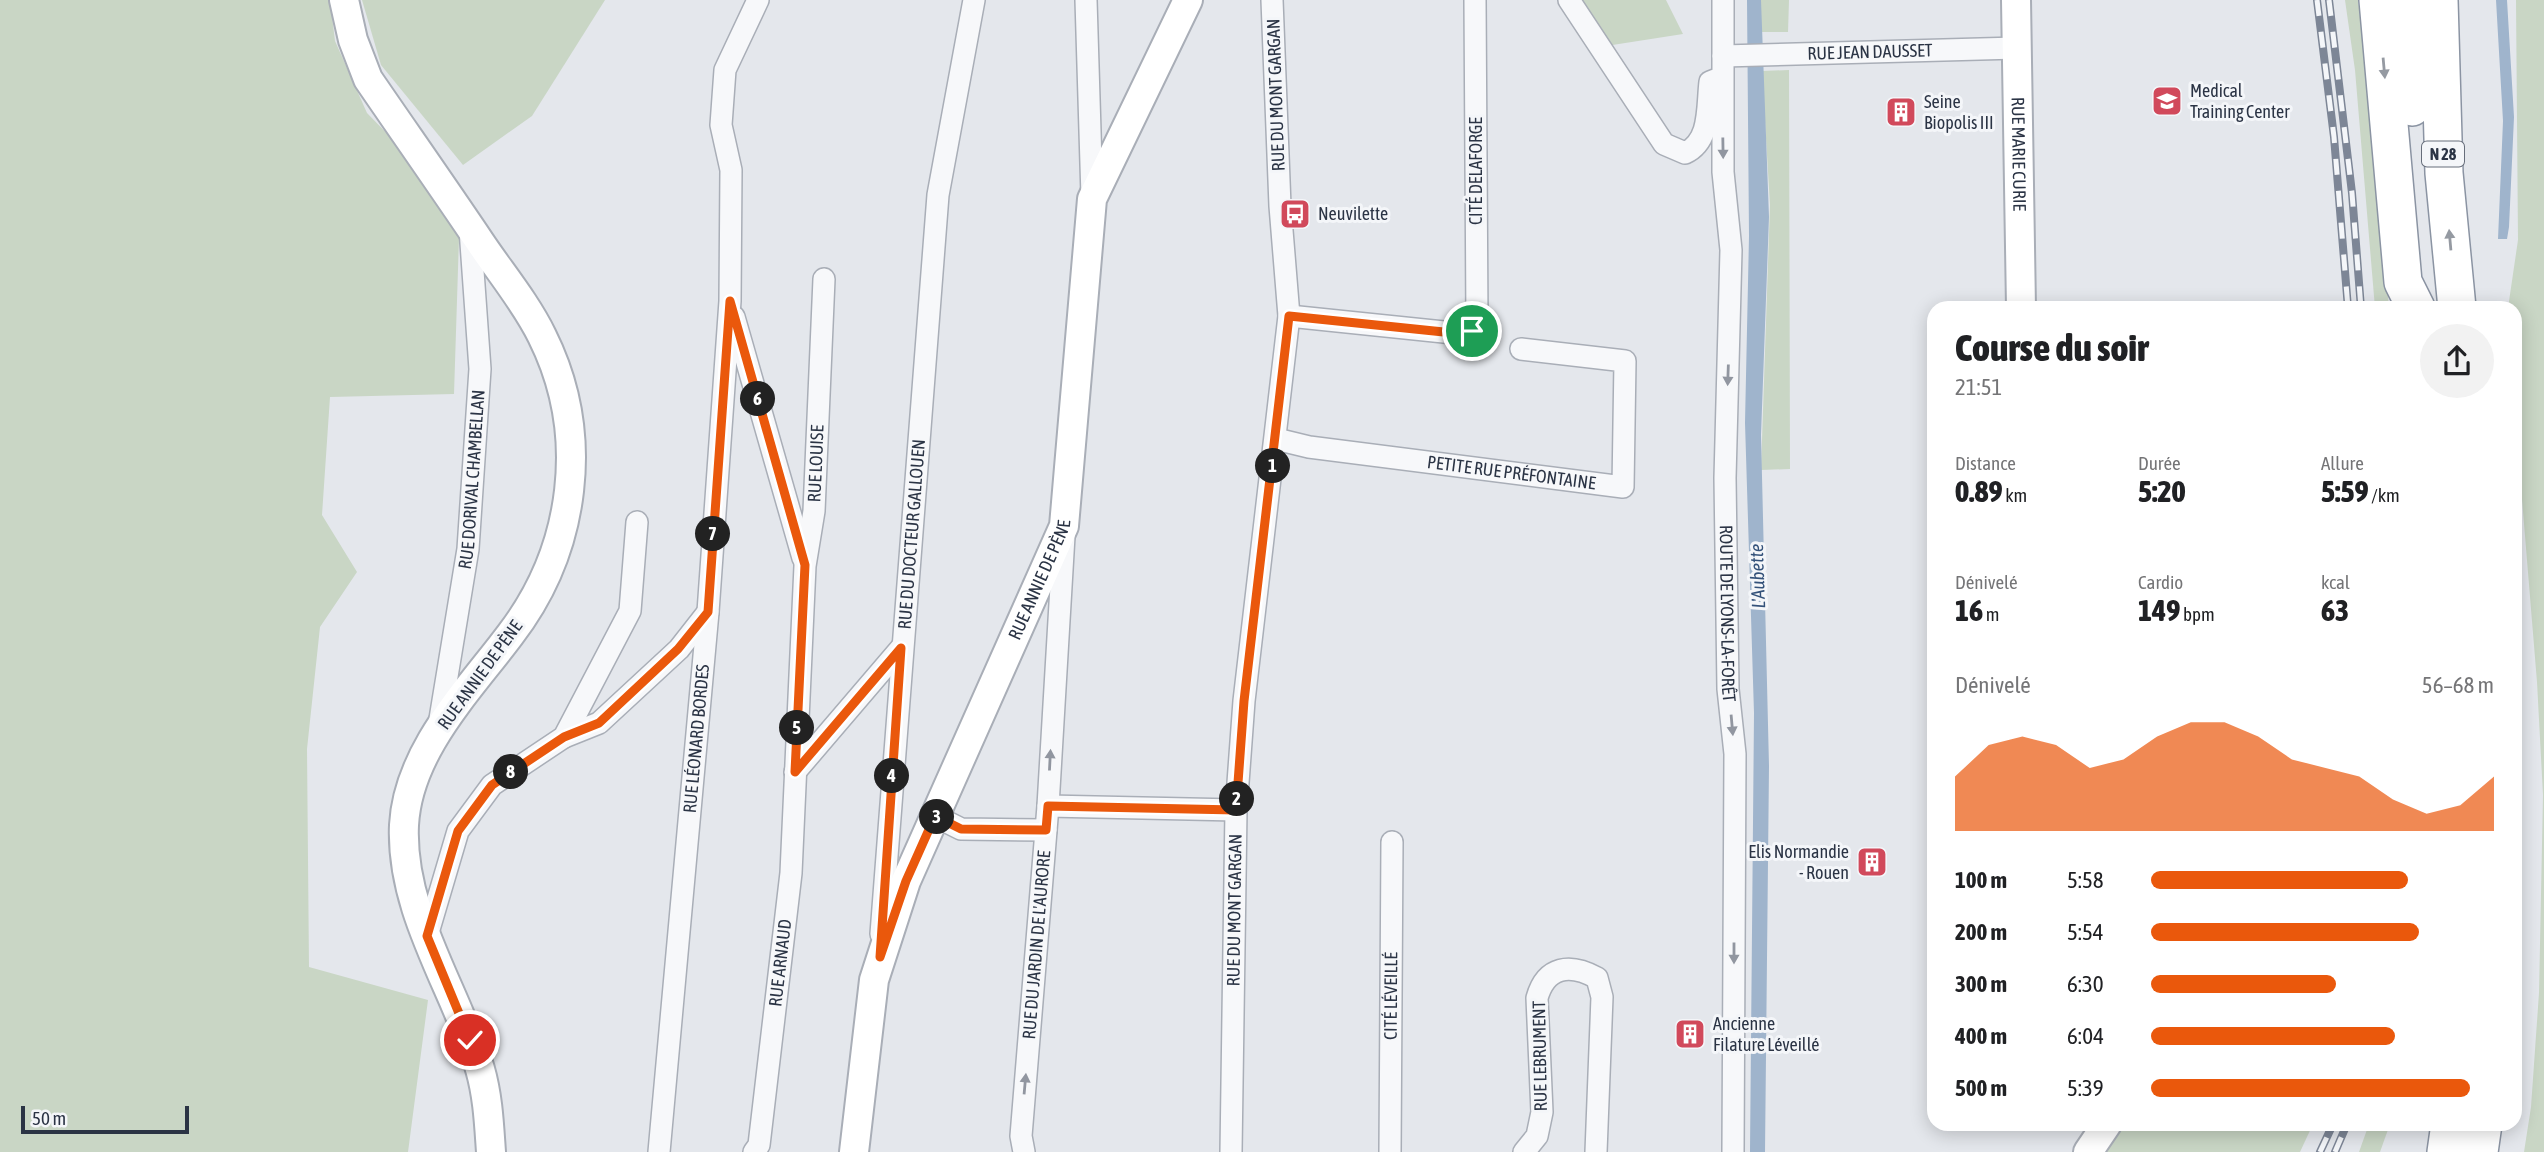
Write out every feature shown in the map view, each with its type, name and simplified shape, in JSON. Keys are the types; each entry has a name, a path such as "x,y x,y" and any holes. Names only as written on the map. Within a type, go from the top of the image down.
{"highway":[{"path":"2378,0 2403,282 2412,301"},
{"name":"N 28","path":"2408,0 2423,301"},
{"name":"N 28","path":"2439,0 2444,173 2455,301"},
{"path":"2446,1152 2449,1131"},
{"path":"2479,1152 2482,1131"}],"street":[{"name":"RUE ANNIE DE PÈNE","path":"344,0 353,40 368,79 541,334 568,408 572,462 561,533 537,593 516,628 439,730 415,777 404,825 410,880 427,936 480,1069 488,1101 492,1152"},
{"name":"RUE LÉONARD BORDES","path":"659,1152 708,612 730,301 732,170 721,125 725,70 758,0"},
{"name":"RUE DU DOCTEUR GALLOUEN","path":"880,957 901,648 938,195 974,0"},
{"path":"1086,0 1091,199"},
{"name":"RUE ANNIE DE PÈNE","path":"854,1152 874,980 880,957 906,881 1064,526 1091,199 1188,0"},
{"name":"RUE DU MONT GARGAN","path":"1231,1152 1236,810 1244,701 1289,316 1280,206 1272,0"},
{"name":"CITÉ DELAFORGE","path":"1289,316 1463,334 1472,331 1476,321 1475,0"},
{"path":"1569,0 1670,149 1685,153 1699,145 1704,137 1710,82 1730,63"},
{"name":"ROUTE DE LYONS-LA-FORÊT","path":"1723,0 1730,63 1723,172 1731,250 1725,478 1728,689 1734,754 1733,1152"},
{"name":"RUE MARIE CURIE","path":"2016,0 2021,301"},
{"name":"RUE JEAN DAUSSET","path":"1730,63 1768,55 2017,48"},
{"name":"RUE DORIVAL CHAMBELLAN","path":"439,730 468,549 480,369 470,226"},
{"name":"RUE LOUISE","path":"795,772 805,565 814,510 824,279"},
{"path":"730,301 805,565"},
{"name":"PETITE RUE PRÉFONTAINE","path":"1276,439 1308,447 1623,487 1625,361 1521,349"},
{"path":"564,737 630,611 637,522"},
{"name":"RUE DU JARDIN DE L'AURORE","path":"1024,1152 1021,1136 1048,806 1064,526"},
{"path":"427,936 458,831 492,785 564,737 599,723 678,649 708,612"},
{"path":"795,772 901,648"},
{"name":"RUE ARNAUD","path":"754,1152 759,1145 791,873 795,772"},
{"path":"1048,806 1236,810"},
{"path":"935,816 961,829 1046,830"},
{"name":"CITÉ LÉVEILLÉ","path":"1390,1152 1392,842"},
{"name":"RUE LEBRUMENT","path":"1524,1152 1537,1136 1542,1112 1537,998 1542,982 1558,970 1584,970 1597,978 1602,997 1596,1152"},
{"path":"2088,1152 2102,1131"}],"green space":[{"path":"0,0 330,0 335,41 367,113 410,157 459,238 454,394 330,397 322,515 357,572 320,627 307,749 309,967 428,1000 408,1152 0,1152"},
{"path":"362,0 605,0 532,116 463,165 381,65"},
{"path":"1576,0 1666,0 1683,34 1606,46"},
{"path":"1761,0 1789,0 1788,32 1761,32"},
{"path":"2345,0 2358,0 2373,124 2388,301 2374,301 2355,70"},
{"path":"2516,0 2544,0 2544,1152 2524,1152 2531,1107 2539,993 2543,795 2522,499 2522,301 2509,301 2518,240"},
{"path":"1789,70 1790,469 1761,470 1770,205 1762,71"},
{"path":"2120,1131 2310,1131 2300,1152 2103,1152"},
{"path":"2366,1131 2388,1131 2380,1152 2359,1152"}],"water":[{"name":"L'Aubette","path":"1747,0 1761,0 1769,217 1761,435 1769,766 1765,1152 1750,1152 1754,713 1745,423 1749,236"},
{"path":"2496,0 2507,0 2514,117 2507,239 2498,239 2503,121"}],"railway":[{"path":"2317,0 2334,137 2347,301"},
{"path":"2329,0 2352,193 2360,301"},
{"path":"2320,1152 2330,1131"},
{"path":"2335,1152 2344,1131"}],"place":[{"name":"Medical Training Center","path":"2167,101"},
{"name":"Seine Biopolis III","path":"1901,112"},
{"name":"Neuvilette","path":"1295,214"},
{"name":"Elis Normandie - Rouen","path":"1872,862"},
{"name":"Ancienne Filature Léveillé","path":"1690,1034"}],"route":[{"path":"470,1040 427,936 458,831 492,785 564,737 599,723 678,649 708,612 730,301 805,565 795,772 901,648 880,957 906,881 935,816 961,829 1046,830 1048,806 1236,810 1244,701 1289,316 1463,334 1472,331"}]}
